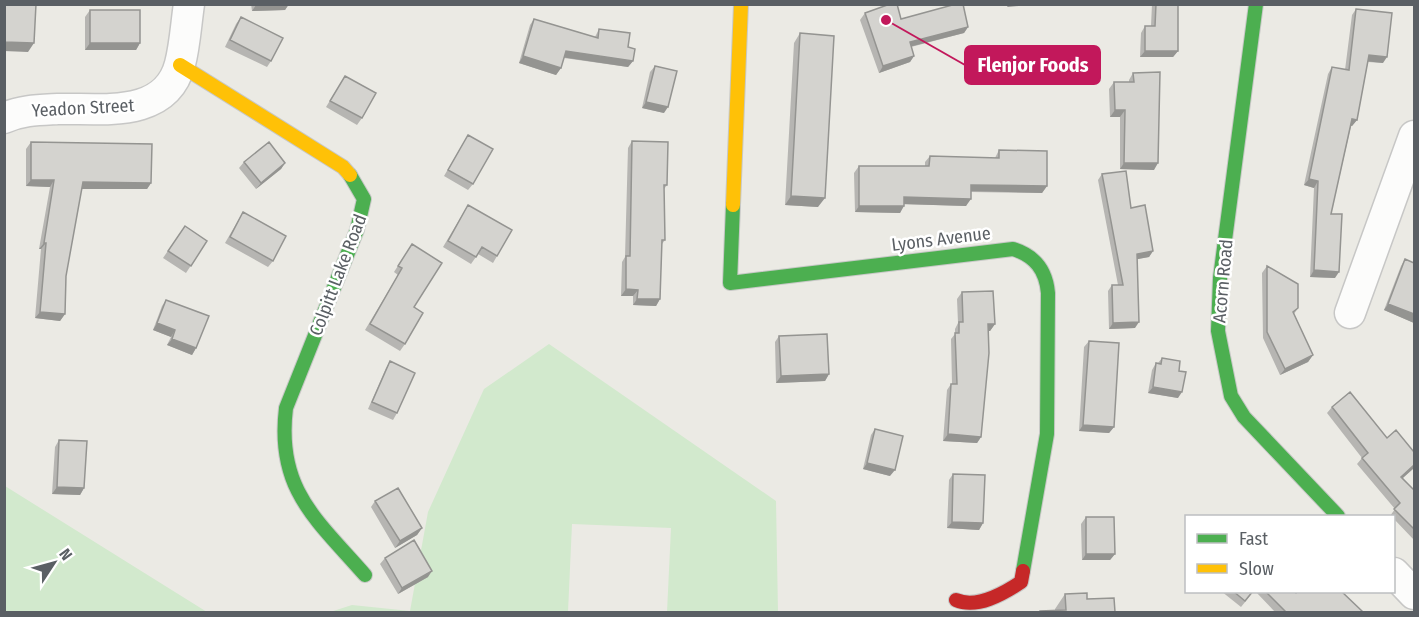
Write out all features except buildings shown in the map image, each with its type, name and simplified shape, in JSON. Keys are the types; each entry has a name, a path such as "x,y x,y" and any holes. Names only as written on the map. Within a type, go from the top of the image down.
{"street":[{"path":"180,65 189,4"},
{"name":"Lyons Avenue","path":"741,4 730,283 1013,249 1032,256 1045,273 1048,292 1047,434 1034,523 1021,582 1001,596 964,604 957,600"},
{"name":"Acorn Road","path":"1256,4 1220,278 1218,331 1231,396 1244,417 1337,515"},
{"name":"Yeadon Street","path":"4,118 26,111 136,107 147,104 168,89 180,65"},
{"name":"Colpitt Lake Road","path":"180,65 343,167 362,193 364,206 357,230 286,408 282,439 286,471 292,484 308,508 365,575"},
{"path":"1350,313 1414,136"},
{"path":"1395,574 1414,594"}],"green space":[{"path":"549,344 776,501 778,612 667,612 671,528 572,524 568,612 330,612 352,605 410,611 428,512 484,389"},
{"path":"5,486 207,612 5,612"}],"traffic: fast":[{"path":"1256,4 1220,278 1218,331 1231,396 1244,417 1337,515"},
{"path":"350,175 364,199 357,230 286,408 285,436 287,460 303,501 365,575"},
{"path":"733,205 730,283 1013,249 1038,265 1045,277 1048,293 1047,434 1023,571"}],"traffic: slow":[{"path":"733,205 741,4"},
{"path":"180,65 343,167 350,175"}],"traffic: jam":[{"path":"956,600 972,603 990,599 1021,582 1023,571"}],"place":[{"name":"Flenjor Foods","path":"886,20"}]}
